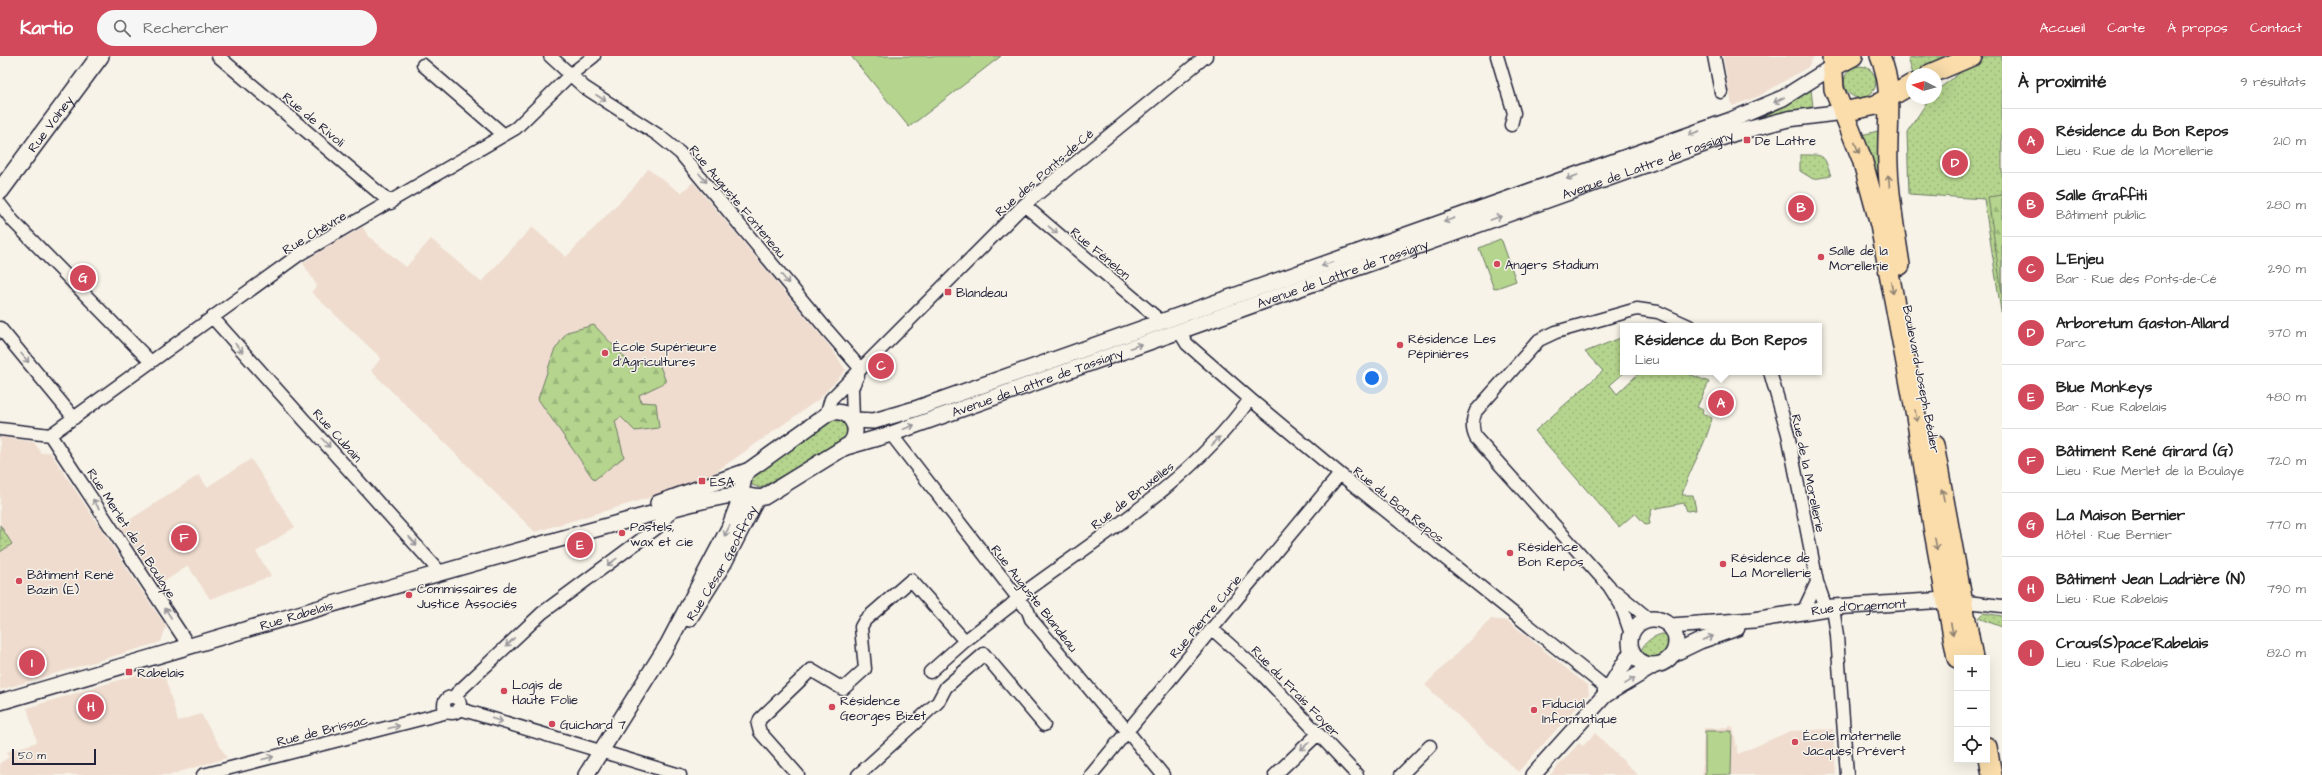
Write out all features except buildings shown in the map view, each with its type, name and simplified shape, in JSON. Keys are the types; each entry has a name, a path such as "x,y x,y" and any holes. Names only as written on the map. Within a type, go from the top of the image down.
{"main road":[{"name":"Rue Volney","path":"0,191 100,56"},
{"path":"1832,62 1853,56"},
{"name":"Boulevard Joseph Bédier","path":"1880,56 1886,75 1889,99 1888,166 1893,220 1955,601 1957,655"},
{"path":"1942,69 1972,56"},
{"name":"Boulevard Joseph Bédier","path":"1832,62 1834,89 1862,159 1880,225 1925,470 1933,526 1972,655"},
{"path":"1843,112 1864,109 1889,99 1906,88"},
{"path":"1977,763 1979,775"},
{"path":"1990,763 1992,775"}],"street":[{"name":"Rue de Rivoli","path":"218,56 391,203"},
{"name":"Rue Auguste Fonteneau","path":"550,56 584,87 658,135 680,153 860,370"},
{"name":"Rue Chèvre","path":"50,435 300,254 391,203 503,134 516,128 570,75 594,56"},
{"path":"1497,56 1514,113 1511,125"},
{"path":"1714,56 1720,92"},
{"name":"Rue des Ponts-de-Cé","path":"826,415 831,399 1024,205 1199,58"},
{"name":"Avenue de Lattre de Tassigny","path":"826,415 840,412 852,420 874,421 915,409 1158,324 1760,110 1807,84 1832,62"},
{"path":"423,66 503,134"},
{"name":"Avenue de Lattre de Tassigny","path":"757,498 766,496 846,447 891,434 1736,132 1788,119 1843,112"},
{"path":"0,204 13,221 151,362"},
{"name":"Rue Fénelon","path":"1024,205 1156,318 1158,324"},
{"path":"1631,634 1639,623 1649,619 1609,586 1476,438 1472,423 1476,411 1539,340 1556,332 1637,309 1658,312 1682,323"},
{"name":"Rue Cubain","path":"213,318 440,572"},
{"path":"0,328 74,418"},
{"name":"Rue du Bon Repos","path":"1179,331 1187,344 1250,399 1340,474 1599,682 1603,686 1605,695"},
{"name":"Rue des Ponts-de-Cé","path":"852,420 852,388 860,370"},
{"name":"Rue de la Morellerie","path":"1771,375 1788,434 1817,582 1829,607 1837,636 1847,775"},
{"name":"Rue de Bruxelles","path":"965,641 1189,469 1226,430 1250,399"},
{"name":"Rue Rabelais","path":"593,530 604,521 697,491 747,471 826,415"},
{"path":"846,447 855,435 852,420"},
{"path":"0,430 50,435"},
{"name":"Rue Auguste Blandeau","path":"891,434 1031,618 1108,710 1127,730 1162,775"},
{"name":"Rue Merlet de la Boulaye","path":"50,435 189,646"},
{"name":"Rue César Geoffray","path":"586,775 668,644 729,528 740,495 742,480 747,471"},
{"name":"Rue Pierre Curie","path":"1091,775 1340,474"},
{"name":"Rue Rabelais","path":"673,509 681,501 689,499 697,491"},
{"path":"740,495 757,498"},
{"name":"Rue Rabelais","path":"0,702 343,602 440,572 673,509 740,495"},
{"name":"Rue César Geoffray","path":"668,644 681,631 713,583 757,498"},
{"path":"673,509 658,527 542,614 456,694 458,703 601,752 680,775"},
{"path":"642,517 650,520 652,526 649,534"},
{"path":"798,775 760,732 758,725 760,719 812,670 843,689 849,684 865,669 860,627 865,620 911,580 965,641 930,672"},
{"path":"1803,612 1817,582"},
{"path":"1609,586 1621,605 1631,634 1632,651 1641,662 1655,666"},
{"path":"1955,601 2002,606"},
{"name":"Rue d'Orgemont","path":"1649,619 1662,620 1670,626 1697,626 1754,620 1829,607 1955,601"},
{"name":"Rue d'Orgemont","path":"1605,695 1655,666 1665,662 1673,654 1700,641 1754,620"},
{"path":"1670,626 1677,640 1673,654"},
{"name":"Rue du Frais Foyer","path":"1212,629 1259,671 1358,775"},
{"name":"Rue d'Orgemont","path":"1534,775 1605,695 1632,651"},
{"path":"858,775 938,702 946,687 984,654 1044,724"},
{"name":"Rue de Brissac","path":"203,775 448,712 456,713 458,703"},
{"path":"1275,775 1318,734"},
{"path":"1402,775 1430,746"}],"shaded area":[{"path":"1723,56 1814,56 1808,67 1759,96 1732,106"},
{"name":"École Supérieure d'Agricultures","path":"648,169 681,193 693,182 831,348 846,370 818,400 710,476 648,498 535,532 371,371 381,358 311,292 317,286 303,263 317,253 363,227 368,236 406,267 431,239 481,282 532,227 566,257 633,188"},
{"path":"0,437 34,442 41,453 50,452 166,627 161,642 0,690"},
{"path":"251,459 295,527 256,552 271,576 210,599 188,566 159,585 120,526 199,475 207,487"},
{"name":"Fiducial Informatique","path":"1491,619 1508,621 1588,686 1589,694 1518,772 1425,685"},
{"path":"162,667 178,721 201,714 227,758 169,775 0,775 0,763 9,757 6,752 37,742 27,708"},
{"name":"École maternelle Jacques Prévert","path":"1733,726 1738,754 1790,731 1833,729 1836,775 1702,775 1704,728"},
{"path":"1595,733 1638,775 1550,775 1579,743 1583,746"}],"green space":[{"path":"851,56 1001,56 909,127"},
{"path":"1925,56 1956,56 1927,68 1911,68 1908,58"},
{"path":"1986,56 2002,56 2002,318 1984,199 1909,194 1907,132 1926,104 1942,104 1942,86 1978,59"},
{"path":"1857,66 1863,66 1873,73 1876,82 1875,88 1869,95 1863,98 1857,98 1847,91 1844,85 1844,79 1851,69"},
{"path":"1811,89 1813,107 1726,128"},
{"path":"1878,131 1879,184 1878,185 1861,135"},
{"path":"1800,155 1814,155 1822,157 1831,176 1813,179 1800,171"},
{"path":"2002,195 2002,294 1988,197"},
{"name":"Angers Stadium","path":"1500,239 1516,281 1494,289 1479,248"},
{"path":"594,325 631,364 658,361 666,382 639,395 641,402 656,403 659,428 635,431 621,417 615,421 624,457 594,480 538,399 554,351 567,332"},
{"path":"1620,338 1620,375 1622,375 1610,385 1617,394 1637,375 1692,375 1709,382 1697,407 1703,410 1702,413 1712,418 1706,438 1682,495 1693,495 1696,510 1687,511 1684,503 1652,509 1649,519 1650,524 1646,525 1635,513 1619,527 1535,431 1603,371 1585,352"},
{"path":"834,419 843,421 847,427 849,433 843,442 760,488 752,485 751,480 754,476"},
{"path":"0,525 12,544 0,552"},
{"path":"1983,613 2002,616 2002,627 1978,618"},
{"path":"1662,634 1671,635 1671,649 1668,654 1658,661 1646,660 1640,656 1642,648 1647,642"},
{"path":"1705,731 1732,731 1731,775 1705,775"}],"place":[{"name":"De Lattre","path":"1747,140"},
{"name":"Arboretum Gaston-Allard","path":"1955,163"},
{"name":"Salle Graffiti","path":"1801,208"},
{"name":"Salle de la Morellerie","path":"1821,257"},
{"name":"Angers Stadium","path":"1497,264"},
{"name":"La Maison Bernier","path":"83,278"},
{"name":"Blandeau","path":"948,292"},
{"name":"Résidence Les Pépinières","path":"1400,345"},
{"name":"École Supérieure d'Agricultures","path":"605,353"},
{"name":"L'Enjeu","path":"881,366"},
{"name":"Résidence du Bon Repos","path":"1721,403"},
{"name":"ESA","path":"702,481"},
{"name":"Pastels, wax et cie","path":"622,533"},
{"name":"Bâtiment René Girard (G)","path":"184,538"},
{"name":"Blue Monkeys","path":"580,545"},
{"name":"Résidence Bon Repos","path":"1510,553"},
{"name":"Résidence de La Morellerie","path":"1723,564"},
{"name":"Bâtiment René Bazin (E)","path":"19,581"},
{"name":"Commissaires de Justice Associés","path":"409,595"},
{"name":"Crous(S)pace’Rabelais","path":"32,663"},
{"name":"Rabelais","path":"129,672"},
{"name":"Logis de Haute Folie","path":"504,691"},
{"name":"Bâtiment Jean Ladrière (N)","path":"91,707"},
{"name":"Résidence Georges Bizet","path":"832,707"},
{"name":"Fiducial Informatique","path":"1534,710"},
{"name":"Guichard 7","path":"552,724"},
{"name":"École maternelle Jacques Prévert","path":"1795,742"}]}
